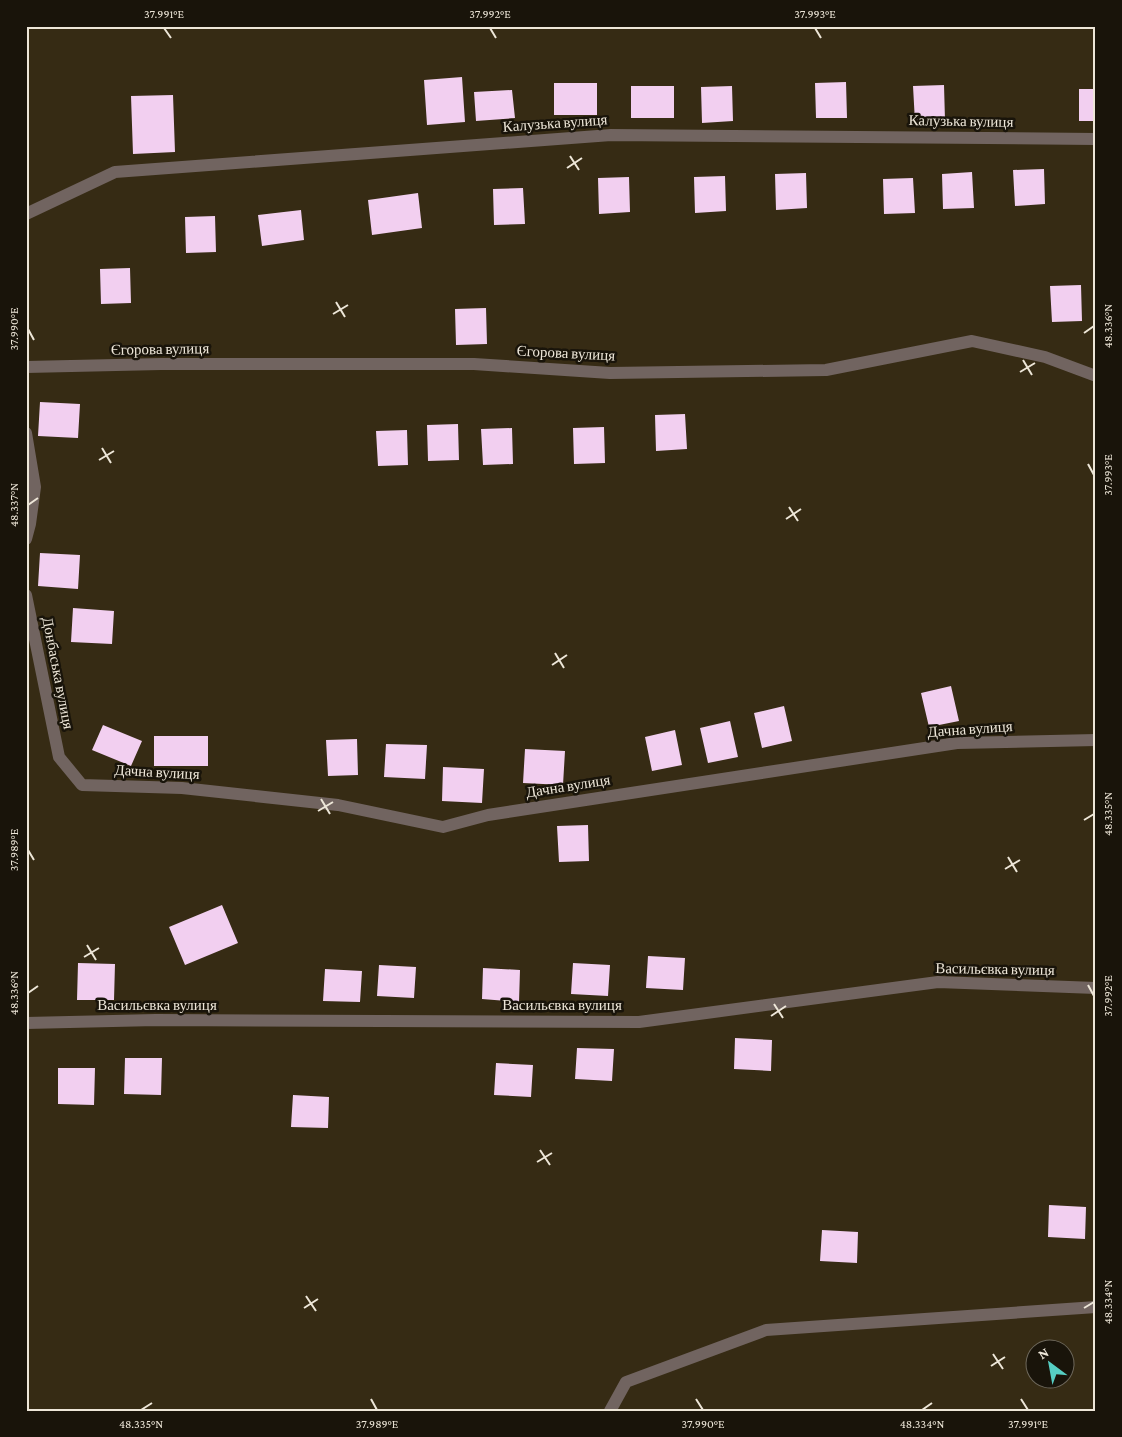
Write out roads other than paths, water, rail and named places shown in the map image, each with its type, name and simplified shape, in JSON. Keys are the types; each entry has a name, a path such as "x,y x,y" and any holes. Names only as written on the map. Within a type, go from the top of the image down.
{"street":[{"name":"Калузька вулиця","path":"26,214 115,172 611,134 1096,139"},
{"name":"Єгорова вулиця","path":"26,368 161,364 474,364 610,373 826,370 972,341 1044,357 1096,376"},
{"path":"26,434 36,487 26,539"},
{"name":"Донбаська вулиця","path":"26,595 59,757"},
{"name":"Дачна вулиця","path":"59,757 82,785 182,788 338,805 443,828 488,815 957,743 1096,740"},
{"name":"Васильєвка вулиця","path":"26,1023 156,1020 639,1022 938,982 1096,988"},
{"path":"610,1411 626,1382 766,1330 1096,1307"}]}
